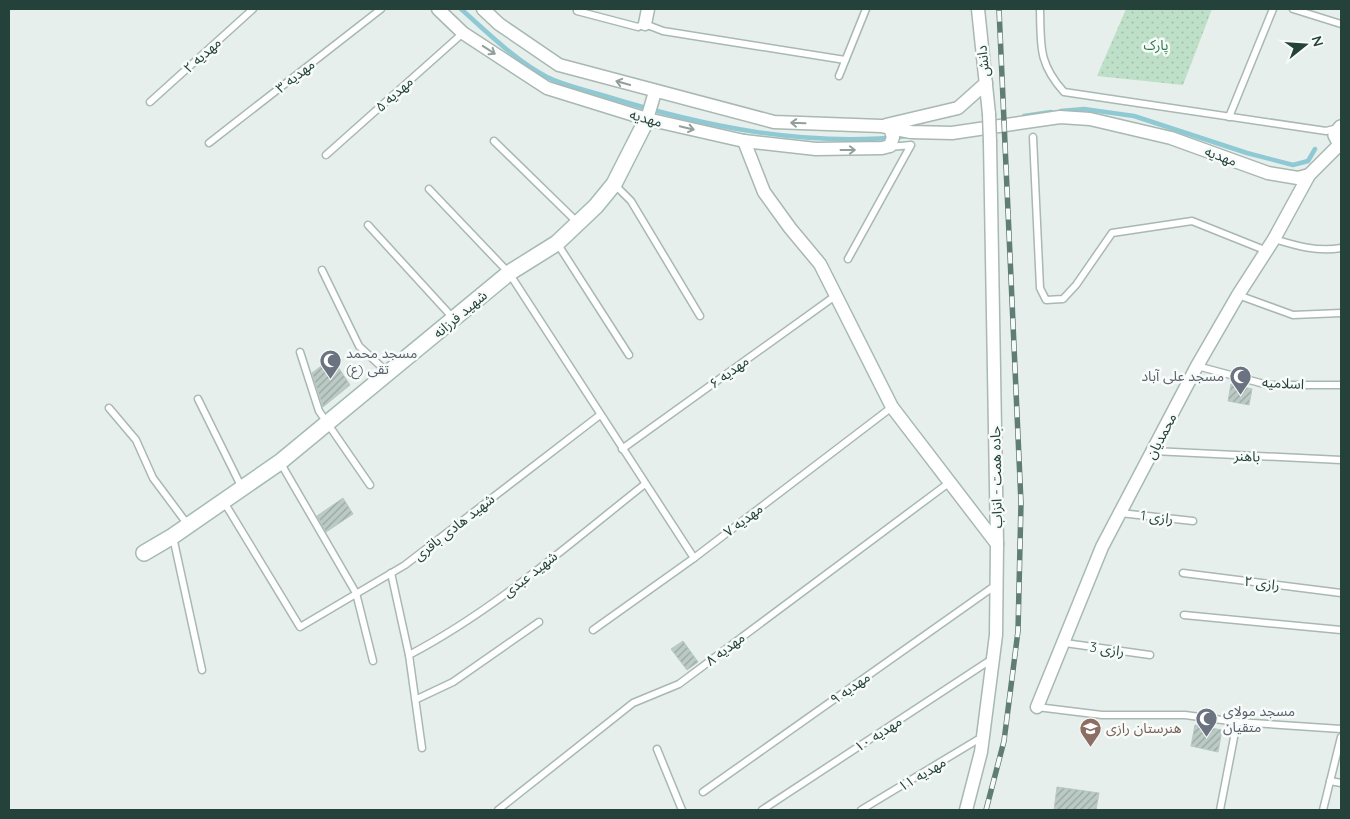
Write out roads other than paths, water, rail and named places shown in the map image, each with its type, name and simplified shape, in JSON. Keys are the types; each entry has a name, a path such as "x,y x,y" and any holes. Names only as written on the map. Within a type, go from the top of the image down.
{"street":[{"name":"مهدیه","path":"438,9 463,33 547,88 647,119 744,141 816,149 883,148"},
{"path":"483,9 500,24 559,65 774,122 886,127 958,108 986,82"},
{"path":"645,24 648,9"},
{"name":"دانش","path":"978,9 989,114 990,142"},
{"path":"647,119 655,92"},
{"name":"مهدیه","path":"886,127 910,132 952,133 1060,116 1090,119 1172,138 1268,173 1298,178 1309,176"},
{"name":"شهید فرزانه","path":"144,553 173,536 280,462 509,273 557,243 614,184 647,119"},
{"path":"883,148 890,146 894,137 886,127"},
{"path":"1309,176 1340,144 1336,135 1341,128"},
{"path":"744,141 764,192 790,228 820,264 892,407 997,544"},
{"name":"جاده همت - انزاب","path":"966,810 983,737 996,635 997,544 990,142"},
{"name":"محمدیان","path":"1037,708 1065,643 1102,547 1197,366 1238,295 1267,251 1309,176"}],"lane":[{"name":"مهدیه ۲","path":"150,102 253,9"},
{"name":"مهدیه ۳","path":"209,143 381,9"},
{"path":"839,76 866,9"},
{"path":"1040,9 1042,55 1049,76 1064,92 1326,131 1341,128"},
{"path":"1229,116 1273,9"},
{"path":"1292,9 1341,24"},
{"path":"577,11 638,27 645,24 663,31 845,60"},
{"name":"مهدیه ۵","path":"326,156 463,33"},
{"path":"1033,137 1040,288 1046,300 1063,299 1076,285 1112,233 1192,221 1267,251"},
{"path":"494,141 578,223"},
{"path":"848,259 910,145 883,148"},
{"path":"614,184 631,201 700,316"},
{"path":"429,189 509,273 694,558"},
{"path":"368,225 454,320"},
{"path":"1274,239 1310,249 1326,250 1341,248"},
{"path":"557,243 629,355"},
{"path":"322,270 359,346 388,373"},
{"path":"1238,295 1293,315 1341,313"},
{"name":"مهدیه ۶","path":"622,449 835,296"},
{"path":"300,352 319,411 370,485"},
{"name":"اسلاميه","path":"1197,366 1268,385 1341,384"},
{"path":"198,398 242,488"},
{"name":"مهدیه ۷","path":"593,630 694,558 892,407"},
{"path":"109,408 136,440 153,478 188,525"},
{"name":"شهید هادی باقری","path":"223,501 300,627 406,564 600,415"},
{"name":"باهنر","path":"1153,451 1341,460"},
{"path":"280,462 356,593 373,661"},
{"name":"مهدیه ۸","path":"498,810 633,702 679,684 950,482"},
{"name":"شهید عبدی","path":"409,655 440,638 507,592 645,484"},
{"name":"رازی 1","path":"1120,513 1193,521"},
{"path":"173,536 202,670"},
{"path":"391,573 417,699 422,748"},
{"name":"رازی ۲","path":"1183,574 1341,593"},
{"name":"مهدیه ۹","path":"702,792 997,584"},
{"path":"1184,615 1341,630"},
{"path":"417,699 453,682 539,622"},
{"name":"رازی 3","path":"1065,643 1150,655"},
{"name":"مهدیه ۱۰","path":"762,810 993,659"},
{"path":"1037,708 1102,715 1185,715 1237,722 1341,728"},
{"path":"1220,810 1237,722"},
{"name":"مهدیه ۱۱","path":"861,810 983,737"},
{"path":"1323,810 1341,737"},
{"path":"657,749 682,810"},
{"path":"1330,781 1341,783"}],"waterway":[{"path":"461,9 513,55 547,77 642,107 717,125 793,137 870,139 908,136"},
{"path":"1061,111 1084,109 1134,116 1247,153 1293,165 1308,161 1315,149"},
{"path":"1024,116 1051,112"}],"railway":[{"path":"986,810 1004,741 1018,631 1021,503 999,9"}],"place":[{"name":"مسجد محمد تقی (ع)","path":"330,380"},
{"name":"مسجد علی آباد","path":"1240,395"},
{"name":"مسجد مولای متقیان","path":"1207,738"},
{"name":"هنرستان رازی","path":"1090,747"}],"park label":[{"name":"پارک","path":"1156,45"}]}
